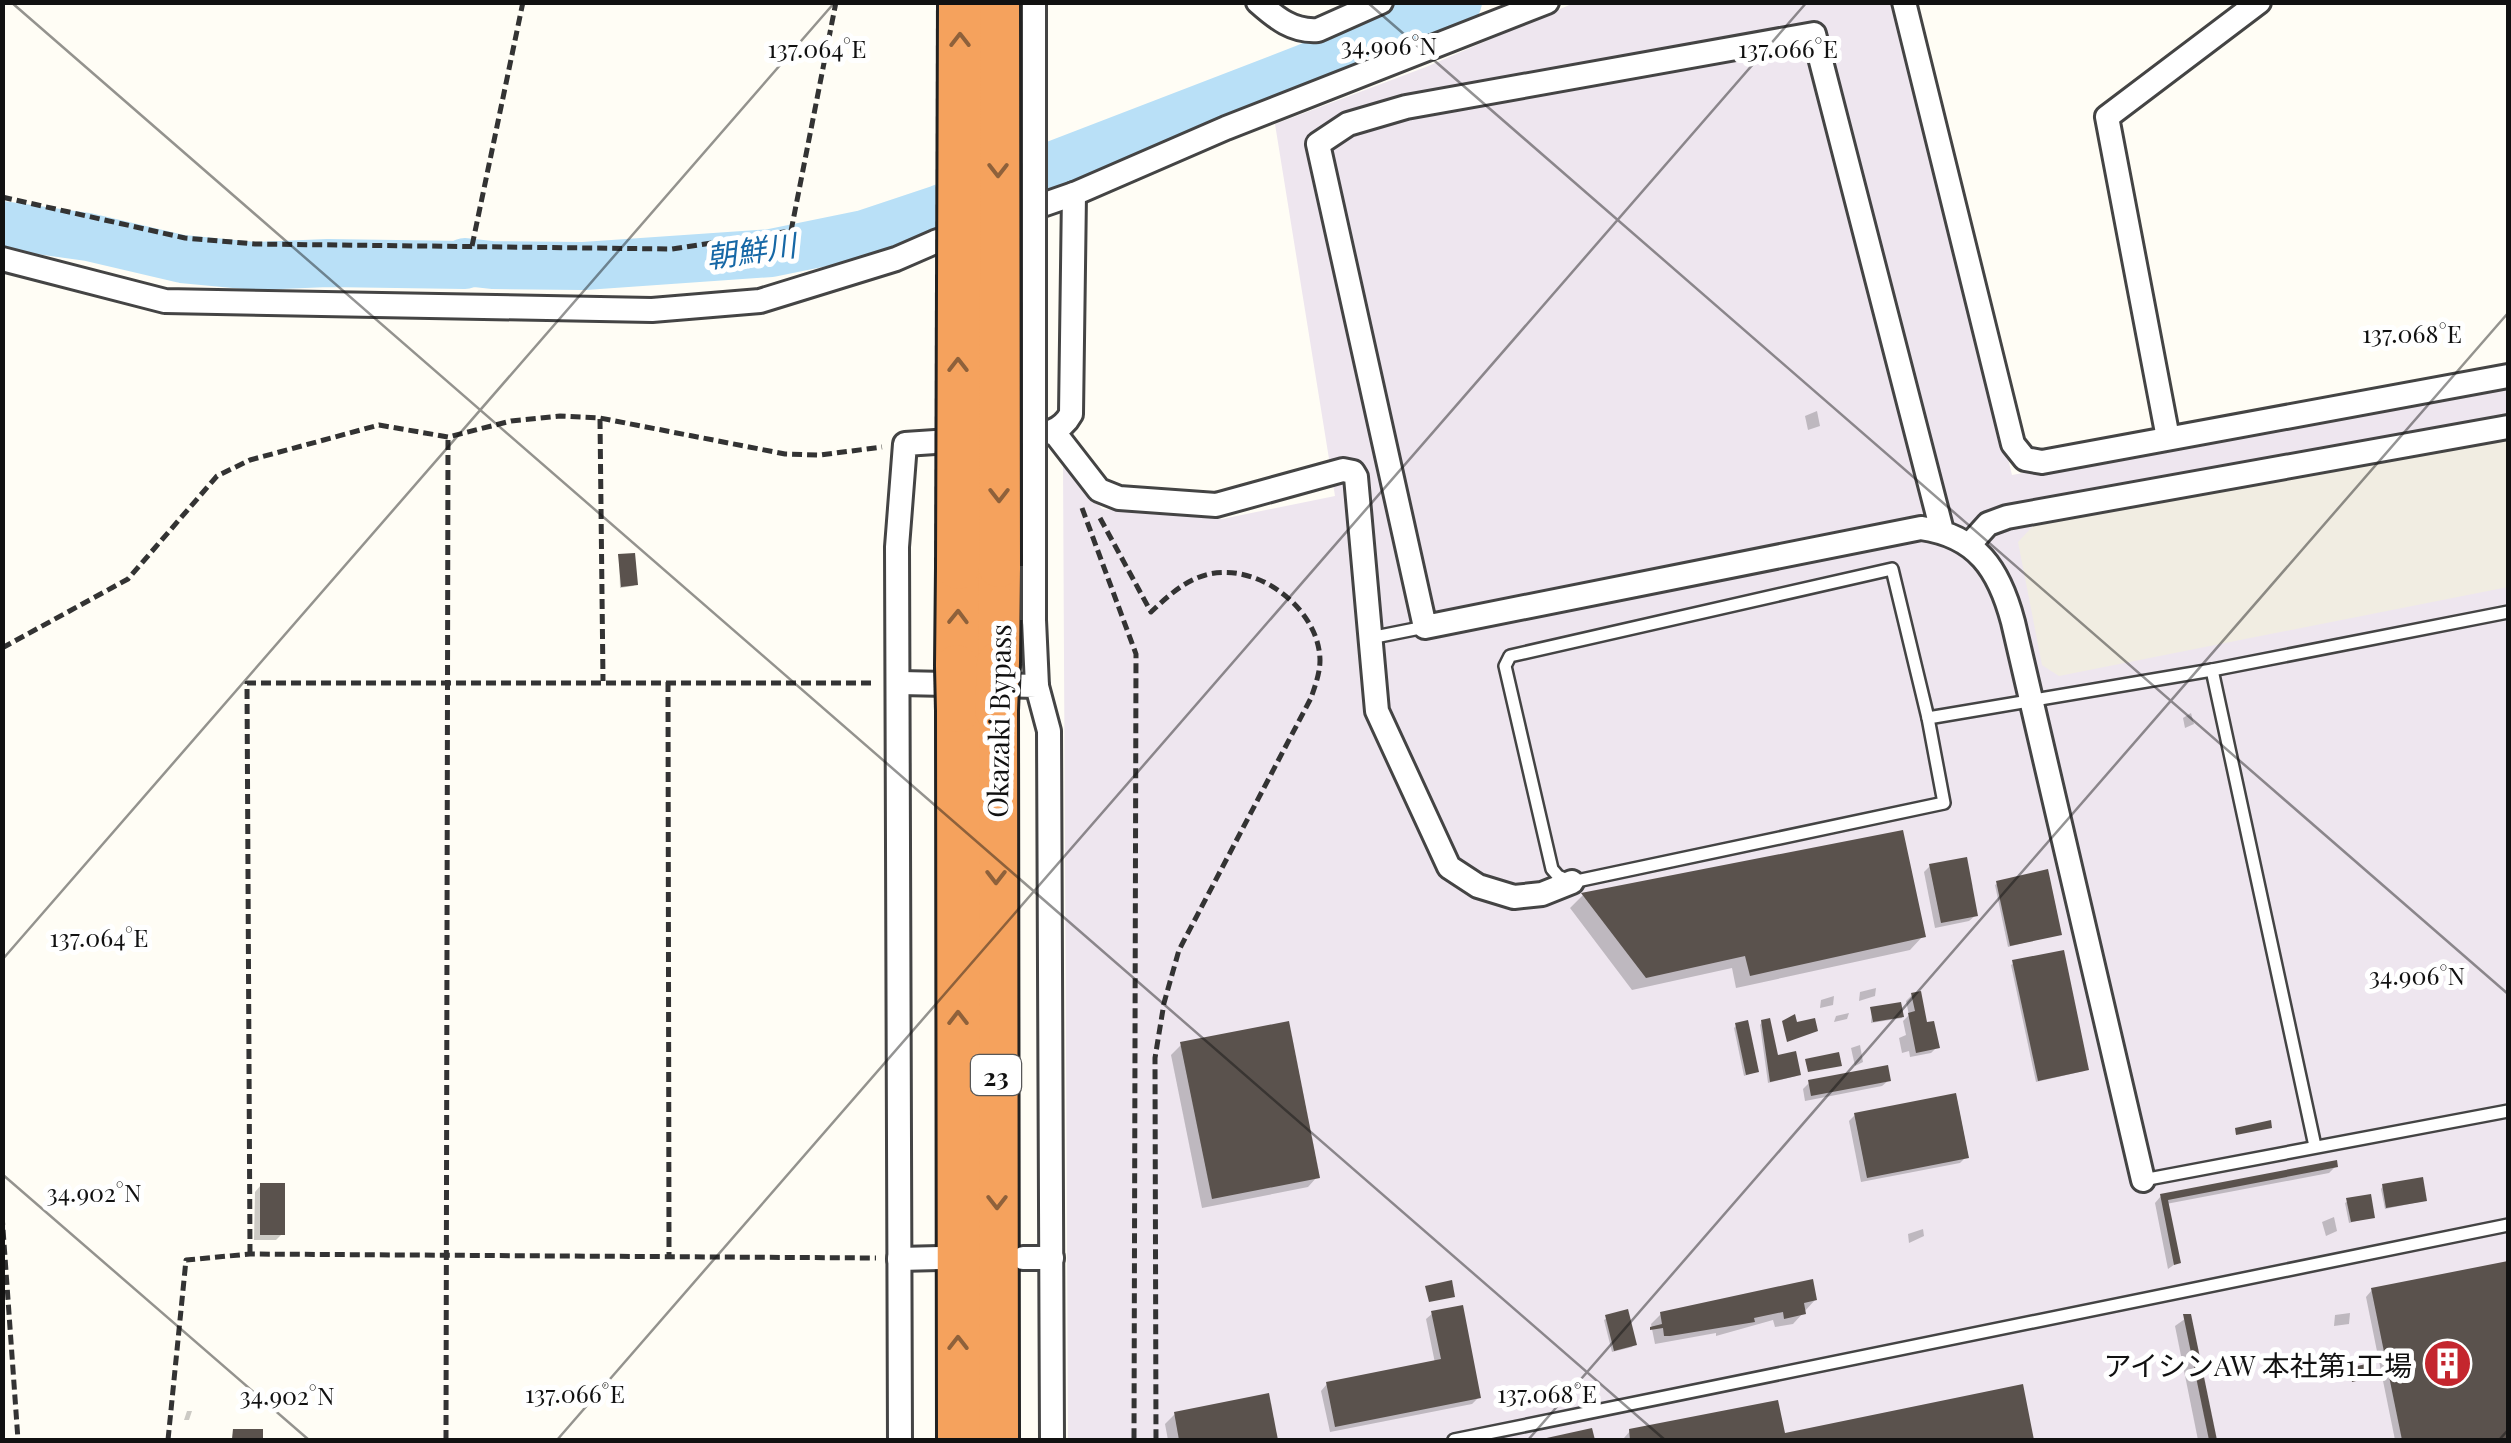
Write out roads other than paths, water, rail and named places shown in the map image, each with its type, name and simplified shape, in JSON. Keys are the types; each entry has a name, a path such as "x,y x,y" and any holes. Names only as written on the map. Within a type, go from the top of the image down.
{"highway":[{"name":"Okazaki Bypass","path":"958,1440 978,665 960,2"},
{"name":"Okazaki Bypass","path":"978,567 998,2"},
{"name":"Okazaki Bypass","path":"977,710 998,1440"}],"street":[{"path":"1034,2 1034,620 1038,686 1049,731 1052,1440"},
{"path":"1258,2 1284,23 1307,31 1318,30 1381,2"},
{"path":"2,259 165,301 670,309 760,302 896,259 1074,194 1226,128 1547,2"},
{"path":"1904,2 2017,452 2025,459 2042,462 2508,376"},
{"path":"2168,438 2107,117 2259,2"},
{"path":"1942,531 1814,34 1406,106 1348,124 1318,144 1425,627 1904,530 1942,531 1970,544 2004,590 2142,1180"},
{"path":"900,1440 897,547 905,444 1054,432 1065,424 1071,414 1074,194"},
{"path":"1970,544 1988,524 2007,517 2508,427"},
{"path":"1054,432 1099,490 1119,498 1216,505 1344,470 1353,472 1377,711 1449,867 1478,886 1514,897 1542,894 1572,882"},
{"path":"900,683 1038,686"},
{"path":"899,1259 940,1258"},
{"path":"1022,1258 1052,1258"}],"lane":[{"path":"1892,569 1928,718 1944,803 1572,882 1552,869 1505,666 1510,656 1518,652 1892,569"},
{"path":"1928,718 2212,670 2508,612"},
{"path":"1370,638 1425,627"},
{"path":"2212,670 2315,1146"},
{"path":"2142,1180 2508,1110"},
{"path":"1454,1440 2508,1225"}],"waterway":[{"name":"朝鮮川","path":"2,225 88,237 182,259 256,266 465,262 584,266 771,253 864,234 939,209 1303,69 1458,2"}],"place":[{"name":"アイシンAW 本社第1工場","path":"2447,1364"}]}
